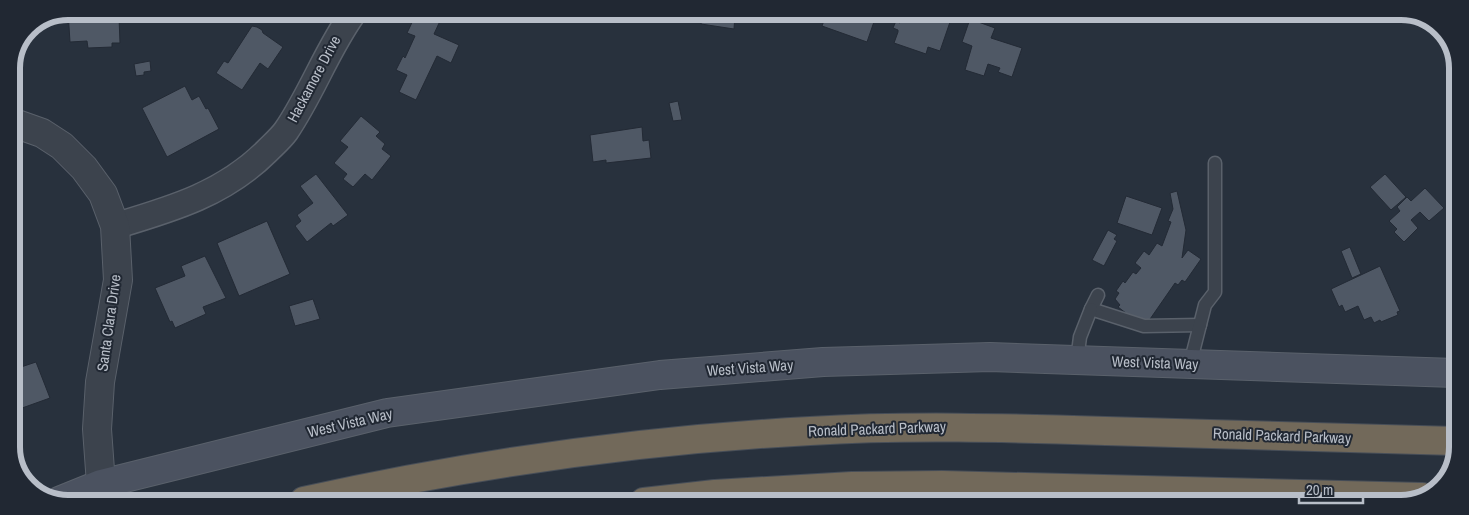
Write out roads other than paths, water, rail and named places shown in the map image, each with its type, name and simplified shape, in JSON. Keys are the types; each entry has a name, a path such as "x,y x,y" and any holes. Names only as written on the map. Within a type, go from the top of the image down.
{"highway":[{"name":"Ronald Packard Parkway","path":"335,495 488,465 580,451 812,430 949,427 1449,441"},
{"path":"706,495 852,486 942,485 1342,495"}],"main road":[{"name":"West Vista Way","path":"74,495 101,484 387,414 660,375 823,362 990,358 1449,373"}],"street":[{"name":"Hackamore Drive","path":"115,226 163,212 206,195 233,179 256,162 285,133 310,91 339,33 348,20"},
{"name":"Santa Clara Drive","path":"20,125 42,133 62,146 84,168 103,194 115,226 118,280 100,382 97,429 101,484"}],"lane":[{"path":"1190,364 1205,305 1215,292 1215,163"},
{"path":"1077,360 1080,337 1090,309 1098,295"},
{"path":"1090,309 1144,326 1200,325"}]}
